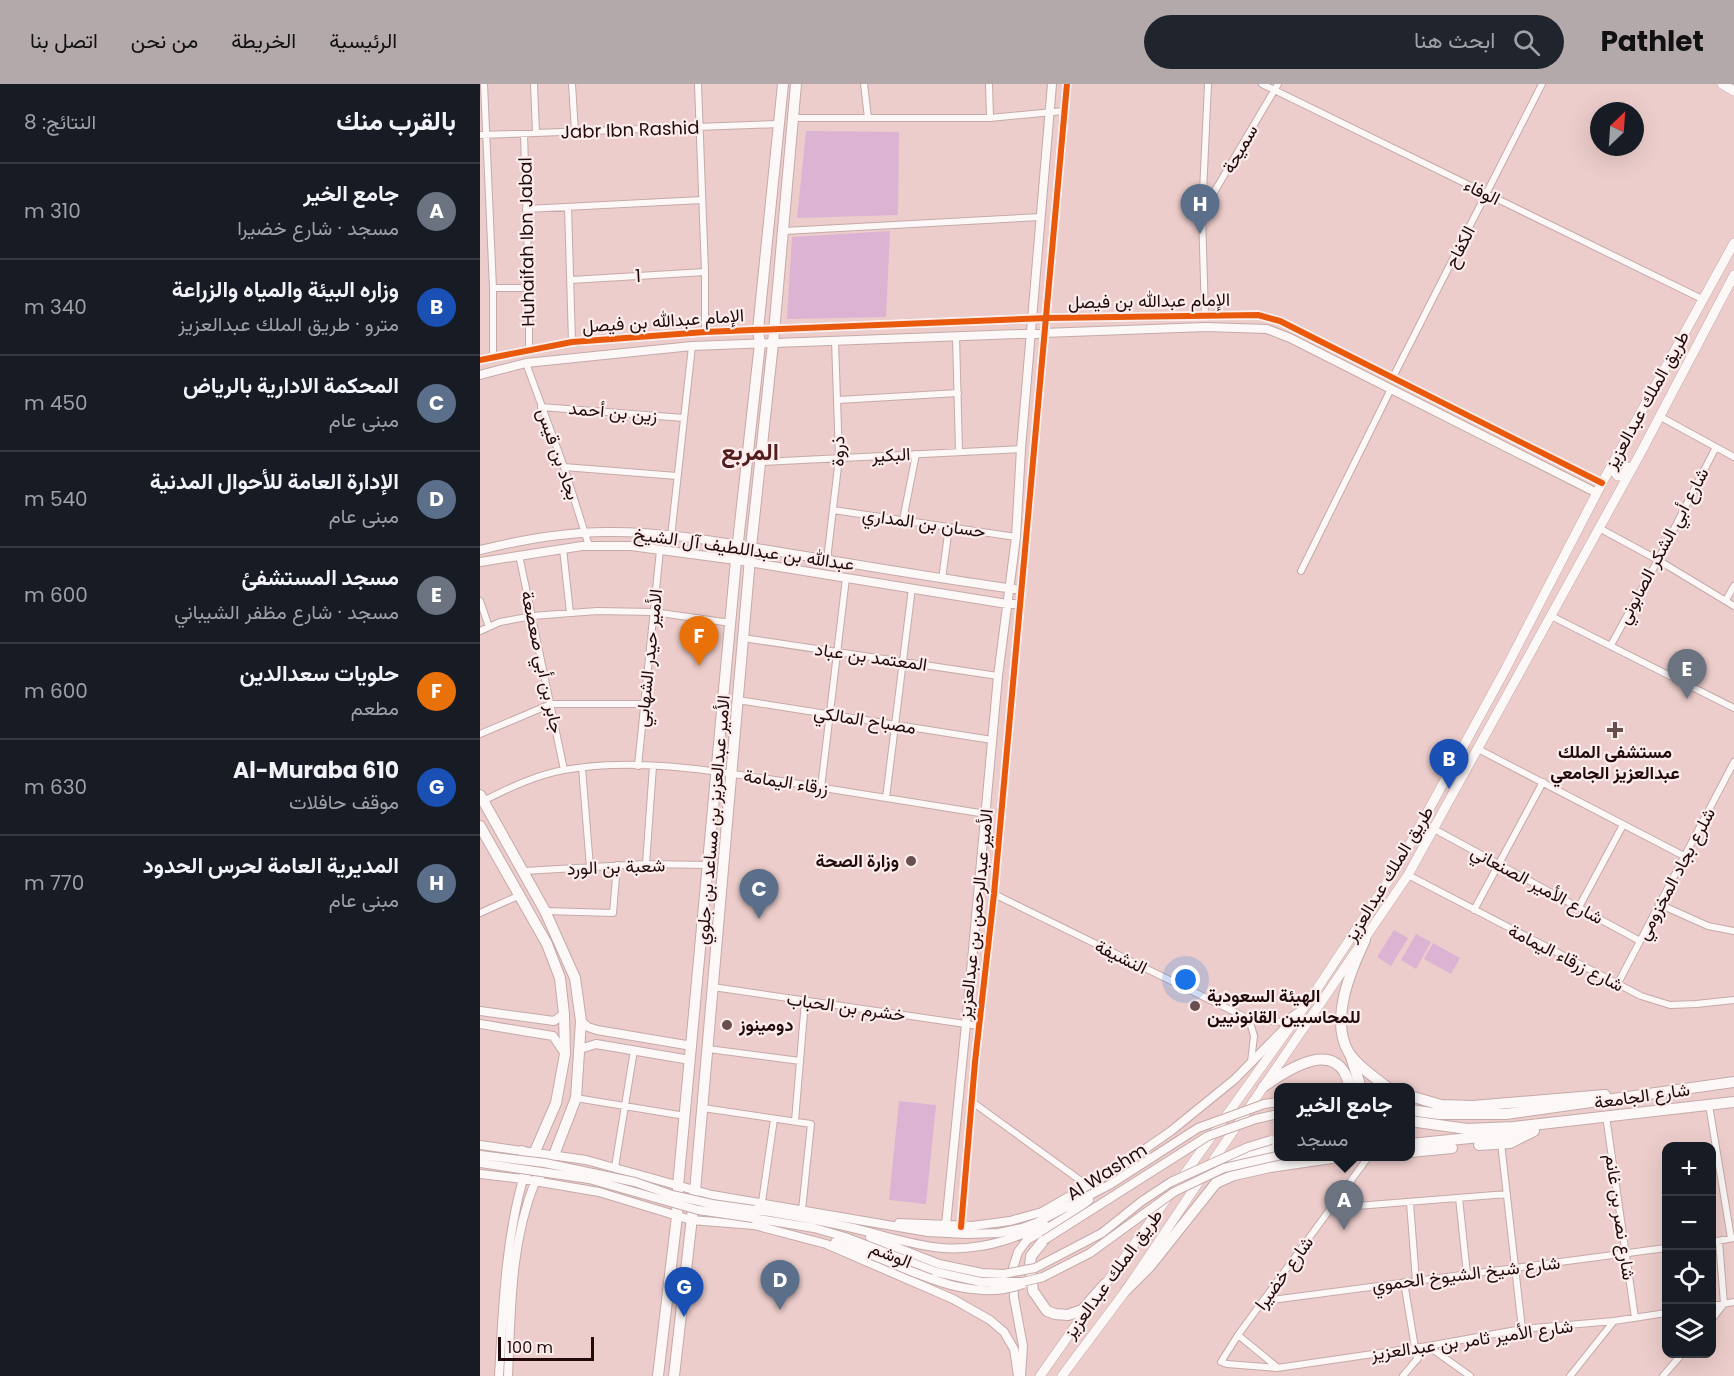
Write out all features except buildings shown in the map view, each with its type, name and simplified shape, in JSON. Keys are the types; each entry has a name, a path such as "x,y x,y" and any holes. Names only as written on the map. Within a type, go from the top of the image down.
{"main road":[{"name":"الأمير عبدالعزيز بن مساعد بن جلوي","path":"658,1376 677,1216 736,560 760,343 758,330 783,84"},
{"path":"773,343 796,84"},
{"path":"1722,84 1734,91"},
{"name":"طريق الملك عبدالعزيز","path":"1040,1376 1304,1007 1405,853 1505,670 1602,483 1734,243"},
{"name":"طريق الملك عبدالعزيز","path":"1062,1376 1127,1289 1408,875 1599,528 1734,274"},
{"name":"الأمير عبدالعزيز بن مساعد بن جلوي","path":"674,1376 703,1108 751,548 773,343"},
{"path":"1614,463 1615,474 1622,476 1679,378"},
{"path":"482,798 545,911 575,978 581,1021 576,1098 556,1156 535,1182"},
{"path":"480,826 547,944 560,978 565,1054 556,1103 535,1158 523,1179"},
{"path":"1359,1083 1341,1024 1341,1009 1354,963 1365,940"},
{"path":"1349,1053 1382,1083"},
{"path":"1263,1087 1288,1069 1308,1061 1322,1059 1341,1068 1347,1075 1349,1083"},
{"name":"شارع الجامعة","path":"1415,1111 1471,1115 1550,1109 1734,1082"},
{"path":"1415,1097 1441,1105 1473,1106 1562,1097 1677,1090"},
{"name":"شارع الجامعة","path":"1563,1121 1734,1102"},
{"path":"1415,1122 1467,1129 1538,1125 1563,1121"},
{"path":"1415,1152 1510,1143 1534,1131 1563,1121"},
{"path":"1415,1144 1534,1131"},
{"path":"1224,1168 1250,1155 1274,1148"},
{"path":"522,1150 535,1158 556,1156"},
{"path":"535,1158 537,1173 535,1182"},
{"path":"1127,1289 1150,1266 1216,1183 1234,1175 1311,1161"},
{"path":"1044,1240 1031,1256 1029,1266 1033,1291 1047,1311 1068,1315 1082,1310 1105,1284"}],"street":[{"path":"484,84 483,135 490,217 493,356"},
{"path":"534,84 536,133"},
{"path":"572,84 575,132"},
{"path":"698,84 705,332"},
{"path":"864,84 868,118"},
{"path":"989,84 990,118"},
{"path":"1009,588 1016,537 1021,448 1052,84"},
{"path":"1021,590 1067,84"},
{"path":"1205,315 1202,214 1208,84"},
{"name":"الوفاء","path":"1263,84 1276,87 1702,299"},
{"name":"الكفاح","path":"1394,378 1542,84"},
{"name":"سميحة","path":"1202,214 1276,87"},
{"path":"792,118 990,118 1064,111"},
{"name":"Jabr Ibn Rashid","path":"483,135 780,124"},
{"name":"Huhaifah Ibn Jabal","path":"524,134 529,350"},
{"path":"526,209 702,200"},
{"path":"568,207 572,342"},
{"path":"480,218 490,217"},
{"path":"784,231 1041,217"},
{"name":"1","path":"571,280 705,272"},
{"path":"493,288 529,288"},
{"name":"الإمام عبدالله بن فيصل","path":"480,360 572,342 705,332 1047,318 1258,315 1280,321 1602,483"},
{"path":"918,324 912,327 910,332 913,336 920,338"},
{"path":"885,325 893,332 887,339"},
{"name":"الإمام عبدالله بن فيصل","path":"480,375 526,363 692,346 1206,327 1267,329 1290,338 1597,493"},
{"path":"956,336 959,451"},
{"name":"ذروة","path":"827,560 839,458 835,341"},
{"path":"671,537 692,346"},
{"name":"بجاد بن قيس","path":"526,363 564,467 589,546"},
{"path":"1301,571 1391,389"},
{"path":"838,400 958,393"},
{"name":"زين بن أحمد","path":"542,407 684,418"},
{"path":"1659,416 1734,457"},
{"name":"شارع أبي الشكر الصابوني","path":"1611,645 1716,447"},
{"name":"البكير","path":"760,462 1021,448"},
{"path":"903,520 916,454"},
{"path":"564,467 677,476"},
{"name":"حسان بن المداري","path":"833,510 1016,537"},
{"path":"942,579 949,527"},
{"path":"1599,528 1658,560 1734,606"},
{"name":"عبدالله بن عبداللطيف آل الشيخ","path":"480,550 533,539 608,532 738,546 1021,590"},
{"name":"عبدالله بن عبداللطيف آل الشيخ","path":"480,562 589,546 631,546 750,562 1007,604 1020,604"},
{"path":"563,549 570,613"},
{"name":"الأمير حيدر الشهابي","path":"638,766 660,550"},
{"name":"جابر بن أبي صعصعة","path":"519,555 564,770"},
{"path":"822,788 846,578"},
{"path":"1726,600 1734,586"},
{"path":"886,798 912,588"},
{"name":"الأمير عبدالرحمن بن عبدالعزيز","path":"946,1226 998,676 1009,588"},
{"name":"الأمير عبدالرحمن بن عبدالعزيز","path":"961,1227 971,1101 994,894 1021,590"},
{"path":"480,602 489,627"},
{"path":"480,631 500,622 532,616 597,611 654,612 731,623"},
{"path":"1551,616 1734,708"},
{"name":"المعتمد بن عباد","path":"743,638 998,676"},
{"name":"مصباح المالكي","path":"738,700 992,740"},
{"path":"480,734 550,704 644,704"},
{"path":"1478,749 1684,856"},
{"name":"شلرع بجاد المخزومي","path":"1617,985 1734,762"},
{"path":"646,864 653,766"},
{"name":"زرقاء اليمامة","path":"482,798 534,778 564,770 653,766 718,772 986,814"},
{"path":"582,768 590,867"},
{"path":"1726,780 1734,784"},
{"path":"1474,910 1543,782"},
{"path":"1579,907 1623,825"},
{"name":"شارع الأمير الصنعاني","path":"1434,829 1640,941"},
{"name":"شعبة بن الورد","path":"524,871 646,864 709,865"},
{"path":"545,911 613,913 617,865"},
{"name":"شارع زرقاء اليمامة","path":"1408,875 1641,996 1670,1005 1734,1000"},
{"name":"النشيفة","path":"994,894 1249,1019"},
{"path":"480,913 518,896"},
{"path":"1659,904 1708,926 1734,932"},
{"name":"خشرم بن الحباب","path":"713,987 979,1026"},
{"path":"795,1121 805,1001"},
{"path":"1251,1064 1254,1036 1249,1019 1283,1022 1304,1007"},
{"name":"Al Washm","path":"862,1221 961,1227 1010,1221 1042,1212 1116,1170 1171,1131 1251,1064 1304,1007"},
{"path":"480,1011 554,1021 564,1014"},
{"path":"537,1020 544,1027 538,1033"},
{"path":"581,1021 588,1027 605,1031 692,1046"},
{"path":"480,1024 553,1036 565,1054"},
{"path":"604,1045 598,1037 605,1031"},
{"path":"580,1049 590,1045 604,1045 690,1060"},
{"path":"708,1049 800,1061"},
{"path":"615,1167 634,1050"},
{"path":"576,1098 685,1116"},
{"path":"971,1101 1088,1186"},
{"path":"1019,1376 1023,1365 1023,1346 1013,1288 1013,1268 1018,1252 1027,1240 1068,1216 1111,1184 1198,1128 1264,1104 1274,1103"},
{"path":"1709,1105 1733,1238 1716,1241"},
{"path":"703,1108 811,1124 802,1210"},
{"path":"1044,1240 1208,1136 1274,1114"},
{"name":"شارع نصر بن غانم","path":"1606,1116 1635,1318"},
{"path":"762,1202 774,1119"},
{"path":"956,1120 970,1122"},
{"path":"1501,1143 1522,1329"},
{"path":"480,1146 522,1150"},
{"path":"480,1146 488,1156 487,1165 480,1172"},
{"path":"853,1228 937,1268 1004,1274 1035,1268 1102,1233 1171,1182 1248,1147 1274,1147"},
{"name":"الوشم","path":"480,1155 574,1169 635,1182 672,1195 814,1228 981,1282 1023,1282 1043,1276 1090,1253 1174,1192 1224,1168"},
{"path":"556,1156 549,1169 551,1179 559,1186"},
{"name":"الوشم","path":"556,1156 615,1167 695,1191 928,1232"},
{"name":"شارع خضيرا","path":"1221,1362 1238,1335 1366,1161"},
{"name":"الوشم","path":"480,1163 589,1179 689,1208 853,1228 927,1247 958,1250 978,1248 1033,1231 1111,1184"},
{"path":"480,1172 535,1182 520,1226 515,1259 508,1376"},
{"path":"499,1376 505,1267 516,1203 523,1179"},
{"name":"الوشم","path":"535,1182 599,1192 691,1220 754,1225 826,1244 975,1309 1004,1332 1014,1349 1019,1376"},
{"name":"Al Washm","path":"928,1232 999,1233 1022,1227 1036,1223 1111,1184"},
{"path":"1332,1208 1507,1194"},
{"path":"1458,1198 1467,1274"},
{"path":"1410,1203 1416,1281"},
{"path":"779,1231 829,1240 927,1277 974,1290 1008,1290 1043,1276"},
{"name":"شارع شيخ الشيوخ الحموي","path":"1265,1301 1662,1248"},
{"path":"1716,1248 1724,1304 1716,1314"},
{"path":"1404,1282 1417,1360"},
{"path":"1716,1305 1734,1302"},
{"name":"شارع الأمير ثامر بن عبدالعزيز","path":"1221,1362 1277,1368 1428,1346 1522,1329 1614,1321 1662,1314"},
{"path":"1570,1376 1614,1321"},
{"path":"1238,1335 1277,1368"},
{"path":"1403,1376 1428,1346 1470,1376"},
{"path":"1664,1376 1678,1358"}],"shaded area":[{"path":"806,131 899,132 898,215 797,218"},
{"path":"890,231 886,317 787,319 792,237"},
{"path":"1394,930 1408,938 1391,966 1377,957"},
{"path":"1416,934 1431,942 1416,969 1401,960"},
{"path":"1433,943 1460,958 1451,974 1424,959"},
{"path":"899,1101 936,1105 926,1204 889,1200"}],"cycle path":[{"path":"961,1227 975,1062 994,894 1067,84"},
{"path":"480,360 572,342 705,332 1047,318 1258,315 1280,321 1602,483"}],"place":[{"name":"المديرية العامة لحرس الحدود","path":"1200,234"},
{"name":"حلويات سعدالدين","path":"699,666"},
{"name":"مسجد المستشفئ","path":"1687,699"},
{"name":"مستشفى الملك عبدالعزيز الجامعي","path":"1615,730"},
{"name":"وزاره البيئة والمياه والزراعة","path":"1449,789"},
{"name":"وزارة الصحة","path":"911,861"},
{"name":"المحكمة الادارية بالرياض","path":"759,919"},
{"name":"الهيئة السعودية للمحاسبين القانونيين","path":"1195,1006"},
{"name":"دومينوز","path":"727,1025"},
{"name":"جامع الخير","path":"1344,1230"},
{"name":"الإدارة العامة للأحوال المدنية","path":"780,1310"},
{"name":"Al-Muraba 610","path":"684,1317"}],"district":[{"name":"المربع","path":"750,452"}]}
